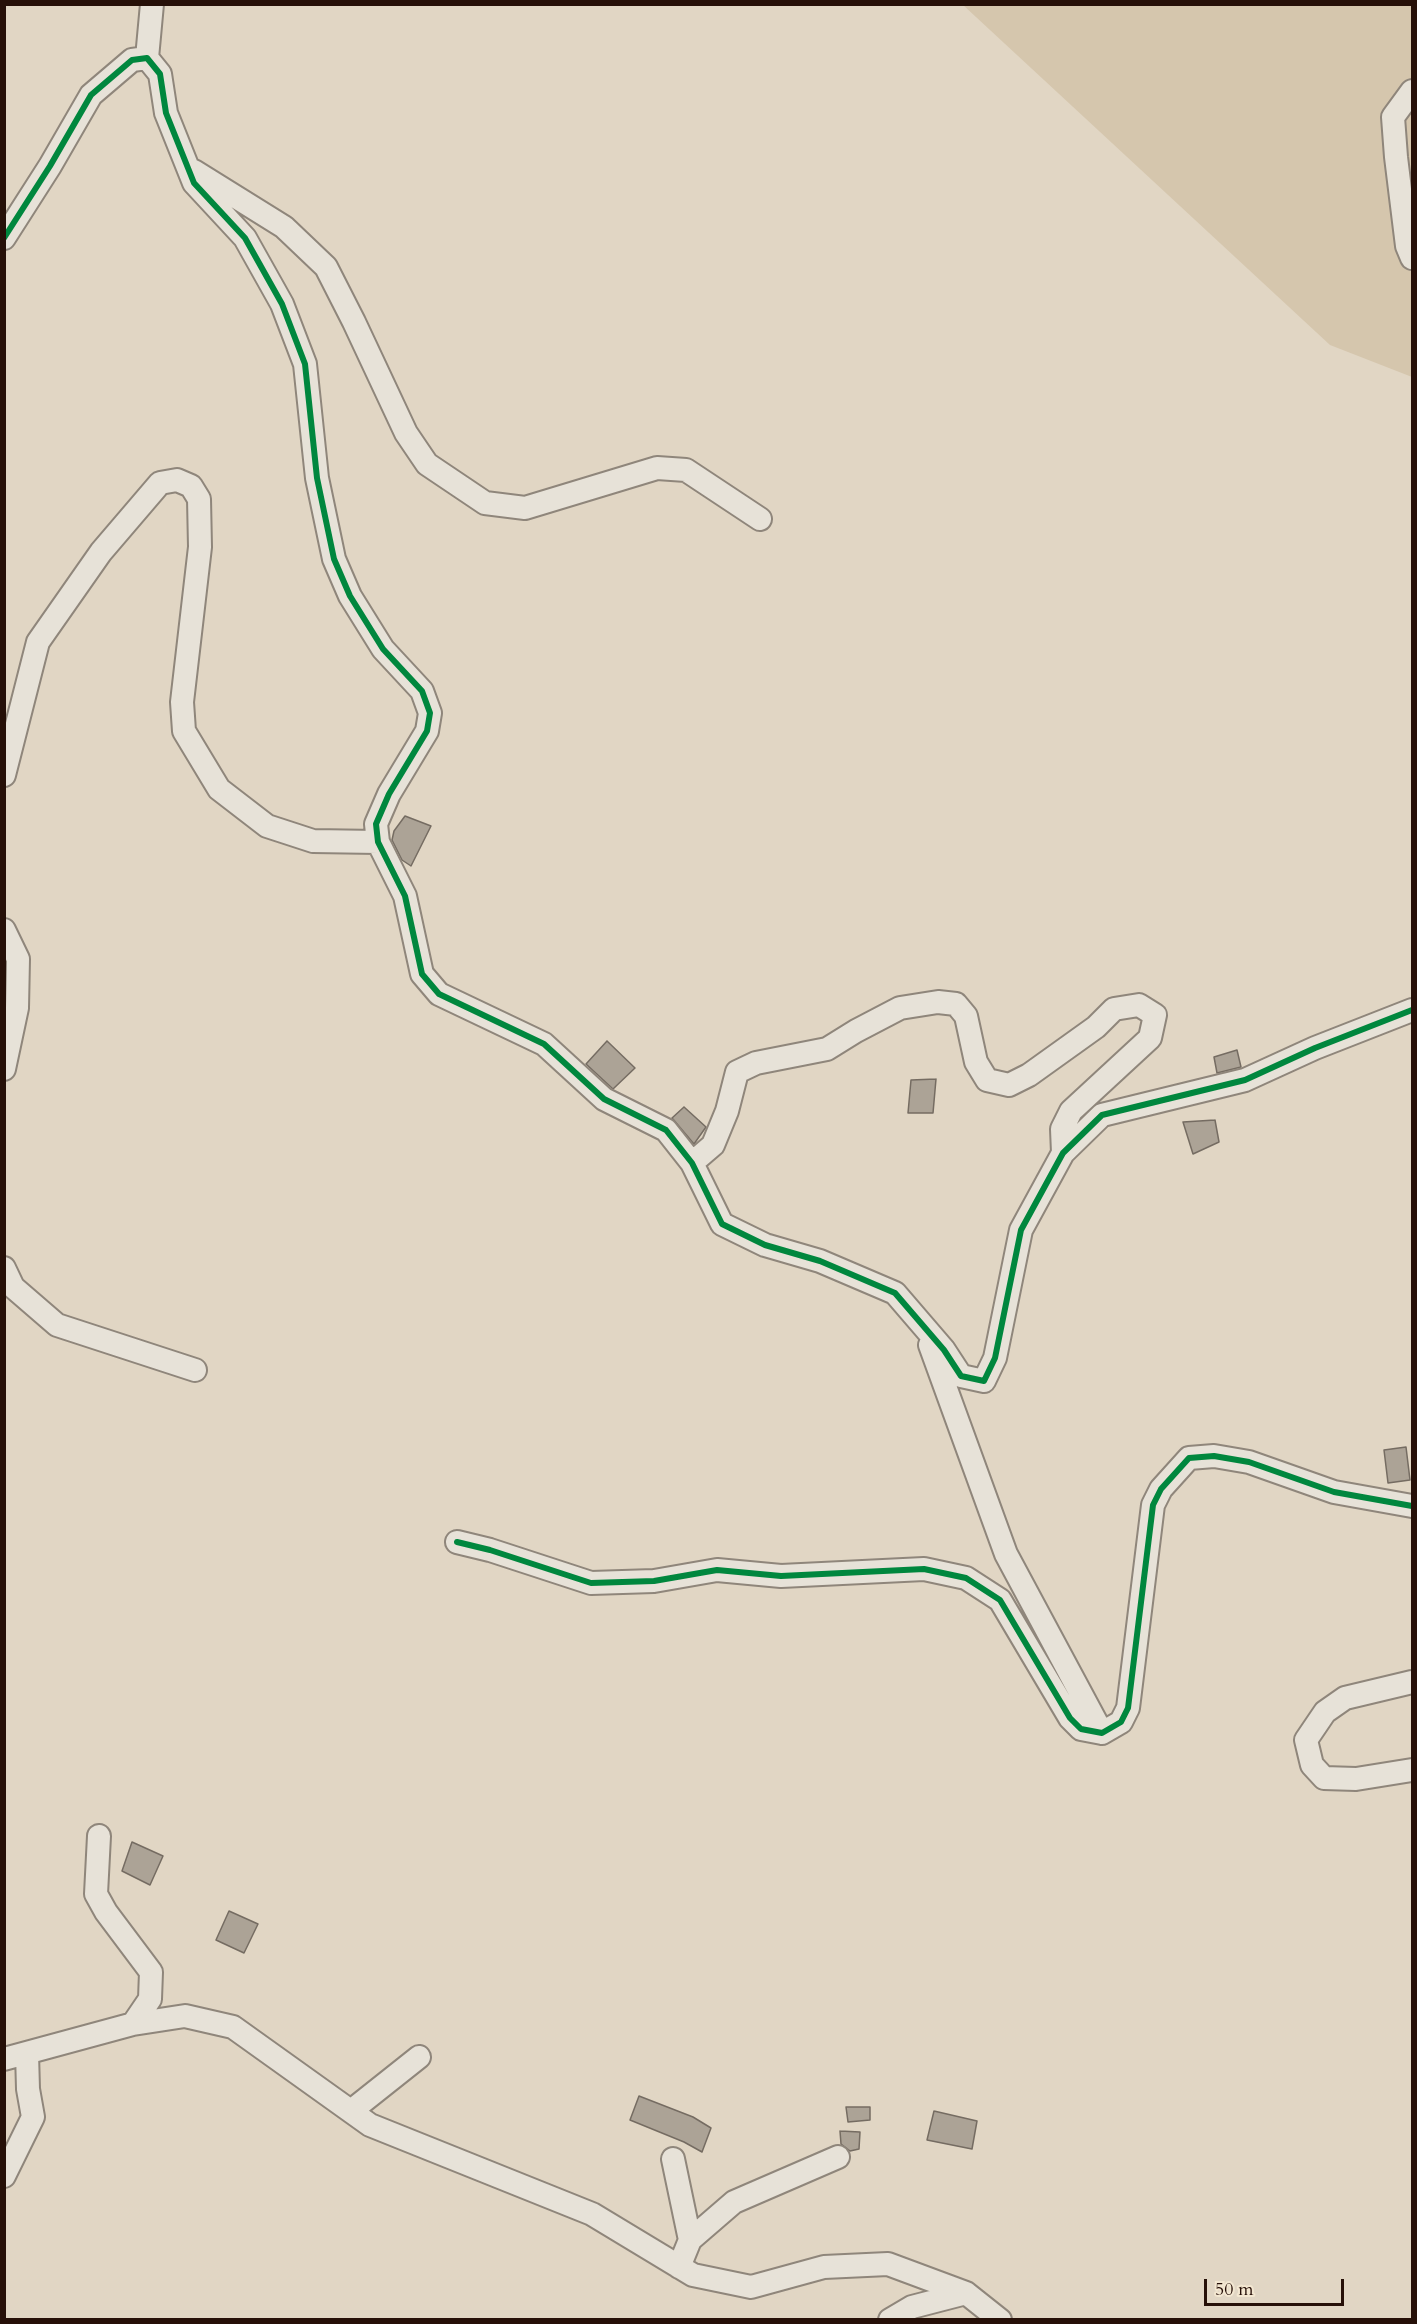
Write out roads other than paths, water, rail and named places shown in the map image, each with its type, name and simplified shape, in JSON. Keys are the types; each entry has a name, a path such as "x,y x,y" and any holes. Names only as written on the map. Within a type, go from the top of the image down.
{"street":[{"path":"152,4 147,58 160,74 166,113 187,167 194,183 245,238 282,304 305,363 317,478 334,559 350,596 383,649 422,691 430,713 427,732 389,794 376,824 378,842 405,896 422,974 439,994 544,1044 604,1100 666,1130 692,1163 722,1224 765,1245 820,1261 895,1293 944,1350 961,1376 984,1381 995,1358 1021,1230 1063,1152 1102,1115 1245,1080 1315,1048 1413,1010"},
{"path":"4,238 50,166 91,94 132,60 147,58"},
{"path":"1413,91 1393,117 1395,158 1407,246 1413,258"},
{"path":"187,167 284,228 326,267 406,433 416,448 427,464 485,503 525,508 657,468 686,470 760,519"},
{"path":"4,775 38,642 101,552 160,483 177,480 191,486 199,499 200,547 182,702 184,730 219,789 267,826 313,841 378,842"},
{"path":"4,930 18,959 18,969 17,1008 4,1069"},
{"path":"692,1163 713,1145 727,1112 737,1072 756,1063 827,1048 900,1008 938,1002 956,1004 966,1017 976,1062 987,1080 1009,1085 1029,1075 1087,1034 1114,1009 1139,1005 1155,1015 1150,1038 1071,1112 1062,1129 1063,1152"},
{"path":"4,1268 14,1287 57,1325 195,1370"},
{"path":"922,1324 1006,1554 1102,1733"},
{"path":"457,1542 490,1550 591,1583 654,1581 717,1570 781,1576 924,1569 966,1578 1000,1600 1070,1718 1081,1729 1102,1733 1121,1722 1128,1708 1154,1505 1161,1489 1189,1458 1214,1456 1249,1462 1334,1492 1413,1506"},
{"path":"1413,1683 1345,1698 1325,1712 1306,1740 1312,1765 1324,1778 1356,1779 1413,1770"},
{"path":"99,1836 96,1894 106,1912 151,1972 150,1999 133,2024"},
{"path":"4,2059 133,2024 185,2016 233,2027 370,2125 592,2214 693,2275 751,2287 824,2267 888,2264 966,2292 1000,2319"},
{"path":"4,2176 33,2117 28,2089 27,2053"},
{"path":"351,2111 419,2056"},
{"path":"679,2267 690,2240 734,2202 838,2157"},
{"path":"673,2159 690,2240"},
{"path":"890,2319 912,2307 966,2292"}]}
